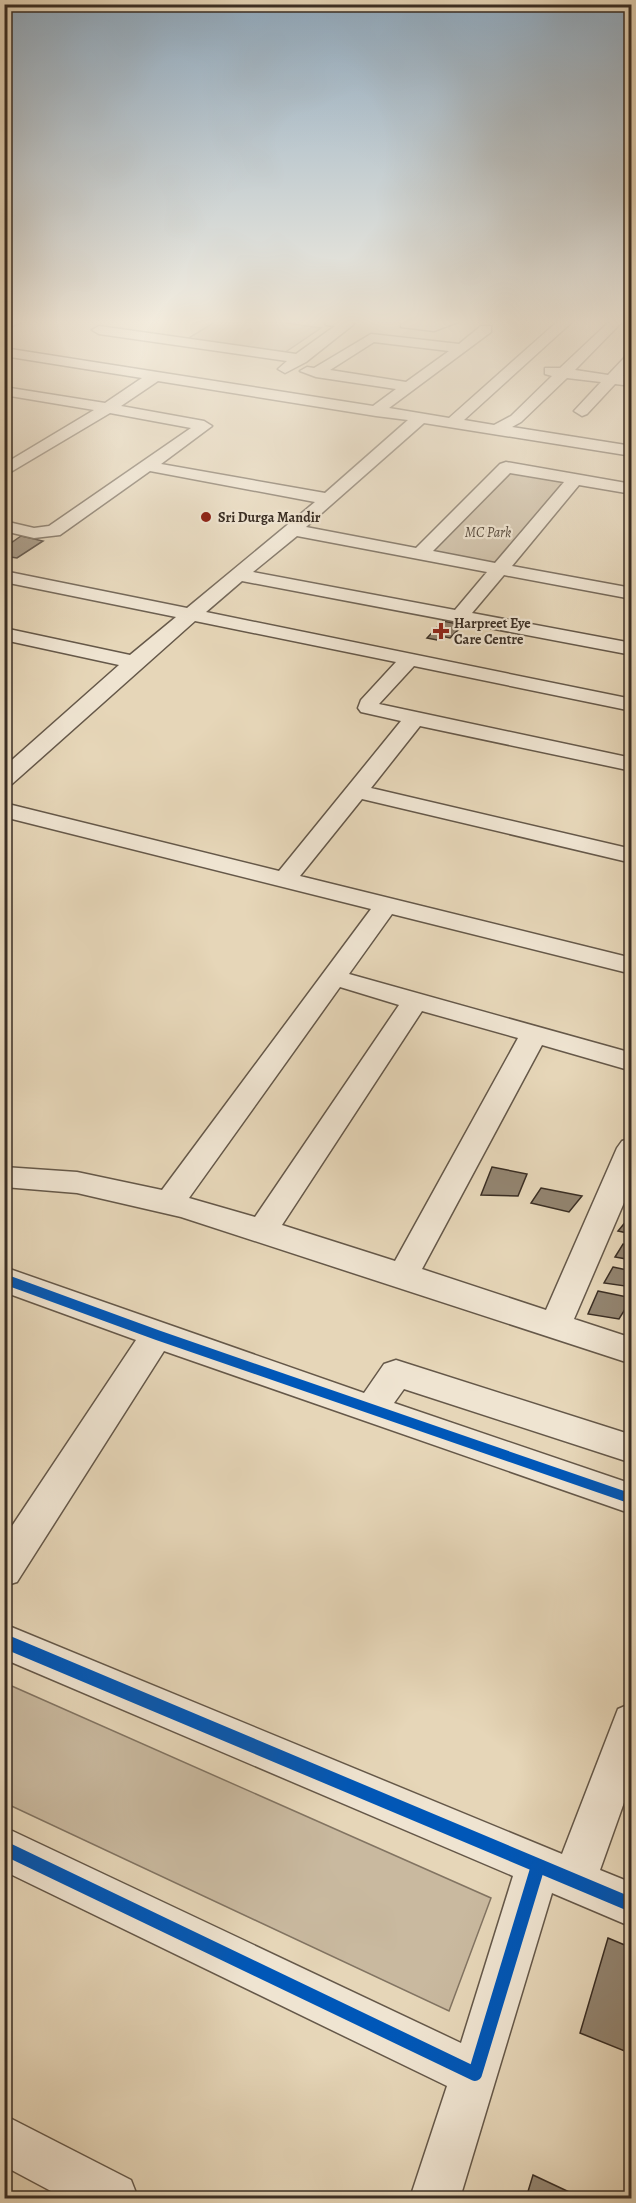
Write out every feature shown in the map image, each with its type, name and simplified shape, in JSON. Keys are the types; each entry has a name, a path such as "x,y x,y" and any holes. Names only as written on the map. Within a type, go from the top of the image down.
{"street":[{"path":"4,471 80,425"},
{"path":"4,526 34,533 54,531 204,426 198,425"},
{"path":"4,779 134,662 293,530 412,425"},
{"path":"463,425 632,451"},
{"path":"496,430 506,425"},
{"path":"419,555 506,467 531,435"},
{"path":"148,466 329,499"},
{"path":"506,467 632,489"},
{"path":"459,617 575,479"},
{"path":"293,530 498,570 629,590"},
{"path":"237,575 632,649"},
{"path":"4,576 632,705"},
{"path":"7,637 134,662"},
{"path":"410,659 368,704 369,708 632,765"},
{"path":"285,880 415,718"},
{"path":"355,791 632,856"},
{"path":"4,810 386,905 630,962"},
{"path":"170,1202 386,905"},
{"path":"335,978 632,1062"},
{"path":"262,1231 415,1001"},
{"path":"403,1275 534,1034"},
{"path":"555,1326 632,1148"},
{"path":"7,1180 109,1186 170,1202 403,1275 632,1351"},
{"path":"4,1279 157,1335 632,1499"},
{"path":"4,1570 157,1335"},
{"path":"372,1409 396,1373 632,1449"},
{"path":"4,1641 632,1905"},
{"path":"435,2199 475,2074 556,1873 623,1770 632,1722"},
{"path":"4,1848 475,2074"},
{"path":"4,2139 113,2199"}],"green space":[{"name":"MC Park","path":"510,471 568,480 494,566 430,552"},
{"path":"5,1683 491,1898 449,2011 5,1803"}],"building":[{"path":"21,536 43,541 17,558 4,556 4,548"},
{"path":"443,621 463,625 450,638 441,636 437,640 427,638"},
{"path":"492,1167 527,1174 518,1196 481,1195"},
{"path":"541,1188 582,1196 569,1212 531,1203"},
{"path":"632,1214 632,1234 618,1231"},
{"path":"623,1244 632,1246 632,1260 615,1257"},
{"path":"613,1267 632,1271 632,1287 604,1283"},
{"path":"598,1291 632,1298 619,1319 588,1314"},
{"path":"608,1938 632,1948 632,2054 580,2033"},
{"path":"533,2175 582,2198 526,2198"}],"cycle path":[{"path":"4,1279 157,1335 632,1499"},
{"path":"4,1641 632,1905"},
{"path":"4,1848 475,2074 538,1866"}],"place":[{"name":"Sri Durga Mandir","path":"206,517"},
{"name":"Harpreet Eye Care Centre","path":"441,631"}]}
